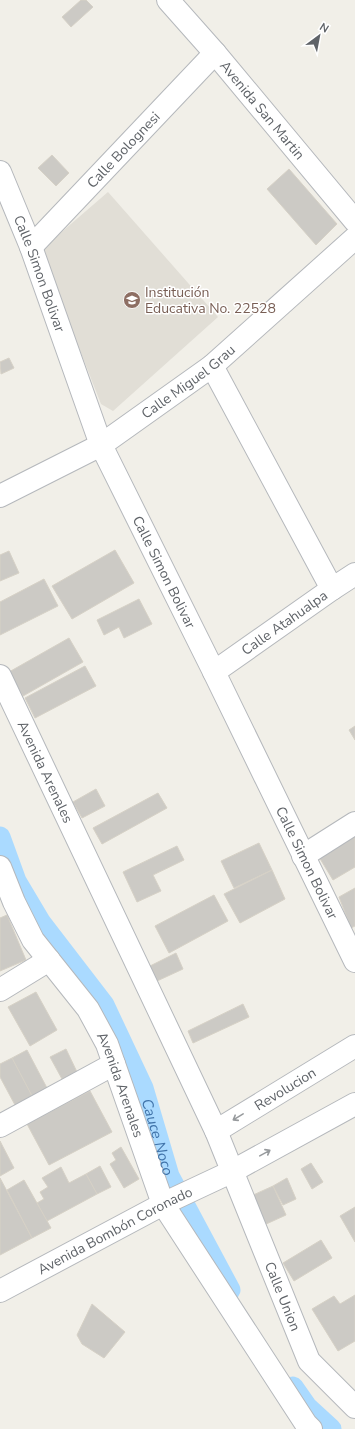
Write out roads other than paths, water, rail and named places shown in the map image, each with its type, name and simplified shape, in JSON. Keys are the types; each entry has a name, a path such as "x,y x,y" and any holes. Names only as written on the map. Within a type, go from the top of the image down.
{"street":[{"name":"Avenida San Martin","path":"168,0 355,221"},
{"name":"Calle Bolognesi","path":"31,247 215,54"},
{"name":"Calle Simon Bolivar","path":"0,172 31,247 101,445 355,961"},
{"name":"Calle Miguel Grau","path":"0,496 101,445 212,366 355,238"},
{"path":"212,366 332,589"},
{"name":"Calle Atahualpa","path":"214,672 355,574"},
{"name":"Avenida Arenales","path":"0,676 216,1131 231,1172"},
{"path":"303,856 355,823"},
{"name":"Avenida Arenales","path":"0,867 14,902 33,940 88,1009 107,1044 165,1203 306,1427"},
{"path":"0,990 49,960"},
{"name":"Revolucion","path":"216,1131 355,1046"},
{"path":"0,1126 114,1064"},
{"path":"231,1172 355,1104"},
{"name":"Avenida Bombón Coronado","path":"0,1291 165,1203 231,1172"},
{"name":"Calle Union","path":"231,1172 309,1361 355,1408"}],"waterway":[{"name":"Cauce Noco","path":"0,837 16,881 41,923 104,1005 143,1088 169,1176 230,1290"},
{"name":"Cauce Noco","path":"293,1387 307,1407 331,1429"}],"place":[{"name":"Institución Educativa No. 22528","path":"132,300"}]}
